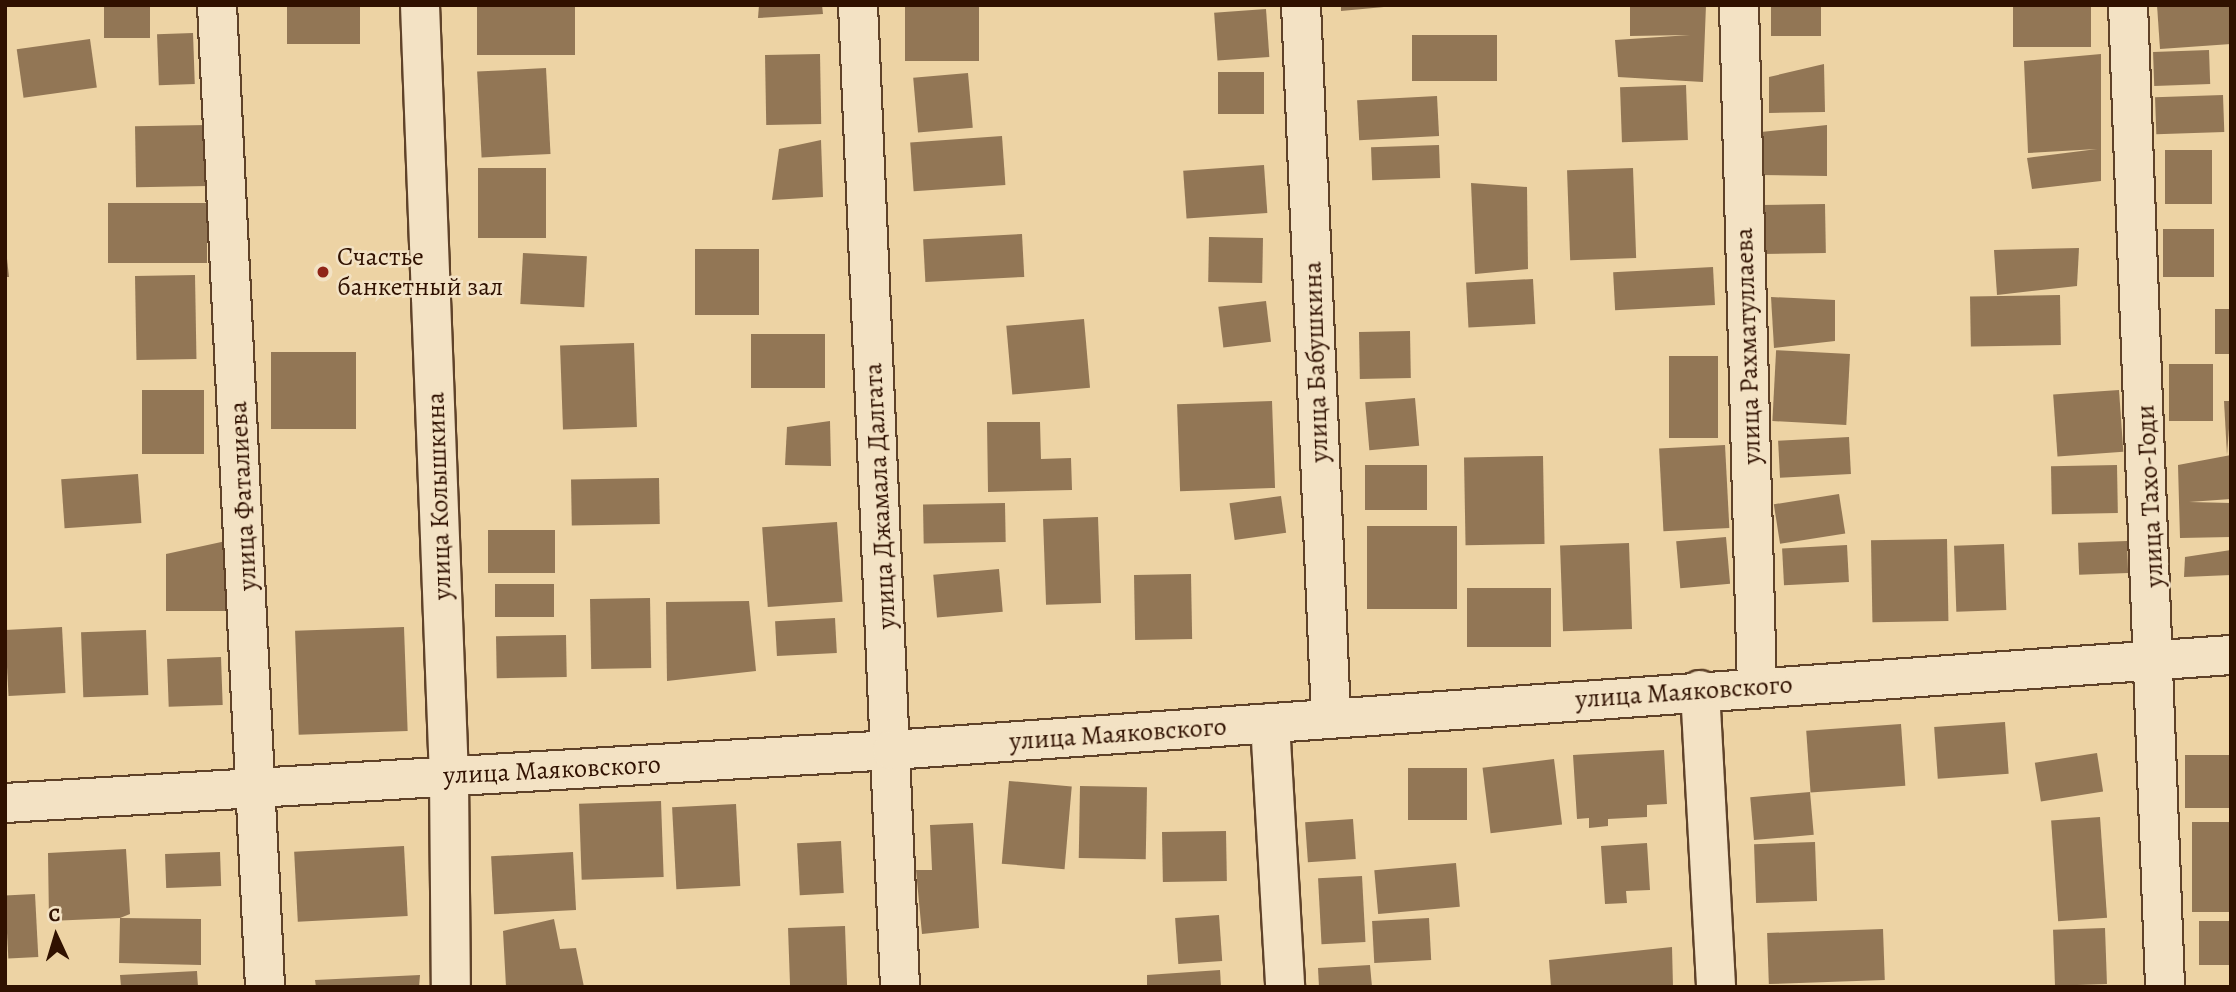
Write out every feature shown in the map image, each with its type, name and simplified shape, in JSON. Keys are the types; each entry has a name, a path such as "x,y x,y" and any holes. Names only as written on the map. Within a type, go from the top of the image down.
{"street":[{"name":"улица Фаталиева","path":"217,5 259,786 265,987"},
{"name":"улица Колышкина","path":"420,5 449,776 451,987"},
{"name":"улица Джамала Далгата","path":"858,5 892,750 900,987"},
{"name":"улица Бабушкина","path":"1301,5 1331,718"},
{"name":"улица Рахматуллаева","path":"1739,5 1757,687"},
{"name":"улица Тахо-Годи","path":"2128,5 2157,661 2165,987"},
{"name":"улица Маяковского","path":"5,803 892,750 1700,690 2231,655"},
{"path":"1700,690 1716,987"},
{"path":"1270,723 1285,987"}],"building":[{"path":"104,5 150,5 150,38 104,38"},
{"path":"287,5 360,5 360,44 287,44"},
{"path":"477,5 575,5 575,55 477,55"},
{"path":"759,5 822,5 823,14 758,18"},
{"path":"905,5 979,5 979,61 905,61"},
{"path":"1341,5 1383,5 1384,7 1341,11"},
{"path":"1630,5 1706,5 1703,82 1618,77 1615,40 1690,35 1630,36"},
{"path":"1771,5 1821,5 1821,36 1771,36"},
{"path":"2013,5 2091,5 2091,47 2013,47"},
{"path":"2157,5 2231,5 2231,44 2160,49"},
{"path":"1266,9 1269,57 1217,61 1214,13"},
{"path":"193,33 195,84 159,85 157,34"},
{"path":"1412,35 1497,35 1497,81 1412,81"},
{"path":"90,39 97,88 24,98 17,49"},
{"path":"2209,50 2210,84 2154,86 2153,52"},
{"path":"820,54 821,124 766,125 765,55"},
{"path":"2101,54 2101,181 2032,189 2027,158 2097,149 2028,153 2024,61"},
{"path":"1824,64 1825,112 1769,113 1769,77"},
{"path":"546,68 551,154 482,157 477,72"},
{"path":"1218,72 1264,72 1264,114 1218,114"},
{"path":"968,73 973,128 918,133 913,78"},
{"path":"1686,85 1688,140 1622,142 1620,87"},
{"path":"2223,95 2224,132 2156,134 2155,97"},
{"path":"1437,96 1439,136 1359,140 1357,100"},
{"path":"207,125 208,186 136,187 135,126"},
{"path":"1827,125 1827,176 1761,175 1761,132"},
{"path":"1002,136 1005,185 914,191 910,142"},
{"path":"821,140 823,197 772,200 779,149"},
{"path":"1439,145 1440,178 1372,180 1371,147"},
{"path":"2165,150 2212,150 2212,204 2165,204"},
{"path":"1264,165 1267,213 1187,219 1183,171"},
{"path":"478,168 546,168 546,238 478,238"},
{"path":"1633,168 1636,258 1570,260 1567,170"},
{"path":"1471,183 1527,187 1528,269 1475,274"},
{"path":"108,203 207,203 207,263 108,263"},
{"path":"1825,204 1826,253 1762,254 1761,205"},
{"path":"2163,229 2214,229 2214,277 2163,277"},
{"path":"1022,234 1024,277 925,282 923,239"},
{"path":"1209,237 1263,238 1262,283 1208,282"},
{"path":"2079,248 2077,286 1997,295 1994,250"},
{"path":"695,249 759,249 759,315 695,315"},
{"path":"523,253 587,256 584,307 520,304"},
{"path":"7,259 9,277 5,277"},
{"path":"1713,267 1715,305 1615,310 1613,272"},
{"path":"195,275 196,359 136,360 135,276"},
{"path":"1533,279 1535,324 1468,327 1466,283"},
{"path":"2060,295 2061,345 1971,347 1970,297"},
{"path":"1771,297 1835,300 1835,341 1774,348"},
{"path":"1266,301 1271,342 1223,348 1218,307"},
{"path":"2215,309 2231,309 2231,354 2215,354"},
{"path":"1084,319 1090,388 1012,395 1006,326"},
{"path":"1410,331 1411,378 1360,379 1359,332"},
{"path":"751,334 825,334 825,388 751,388"},
{"path":"634,343 637,427 563,430 560,346"},
{"path":"1776,350 1850,354 1846,425 1772,421"},
{"path":"271,352 356,352 356,429 271,429"},
{"path":"1669,356 1718,356 1718,438 1669,438"},
{"path":"2169,364 2213,364 2213,421 2169,421"},
{"path":"142,390 204,390 204,454 142,454"},
{"path":"2119,390 2123,452 2057,456 2053,395"},
{"path":"1415,398 1419,446 1369,450 1365,402"},
{"path":"1272,401 1275,488 1180,491 1177,404"},
{"path":"2224,401 2231,401 2227,455"},
{"path":"830,421 831,466 785,465 787,427"},
{"path":"987,422 1040,422 1041,459 1071,458 1072,490 988,492"},
{"path":"1849,437 1851,474 1780,478 1778,441"},
{"path":"1725,445 1729,528 1663,531 1659,448"},
{"path":"2231,455 2231,499 2189,502 2231,503 2231,537 2180,538 2178,465"},
{"path":"1543,456 1545,544 1466,545 1464,457"},
{"path":"1365,465 1427,465 1427,510 1365,510"},
{"path":"2117,465 2118,513 2052,514 2051,466"},
{"path":"138,474 141,523 65,528 61,479"},
{"path":"659,478 660,524 572,526 571,480"},
{"path":"1839,494 1845,534 1780,544 1774,504"},
{"path":"1281,496 1286,533 1235,540 1230,503"},
{"path":"1005,503 1006,542 924,543 923,504"},
{"path":"1098,517 1101,603 1046,605 1043,519"},
{"path":"837,522 843,602 768,607 762,527"},
{"path":"1367,526 1457,526 1457,609 1367,609"},
{"path":"488,530 555,530 555,573 488,573"},
{"path":"1726,537 1730,584 1680,588 1676,541"},
{"path":"1947,539 1948,621 1872,622 1871,540"},
{"path":"226,541 225,611 166,611 166,554"},
{"path":"2127,541 2128,573 2079,575 2078,543"},
{"path":"1629,543 1632,629 1563,631 1560,545"},
{"path":"2004,544 2006,610 1956,612 1954,546"},
{"path":"1847,545 1849,582 1784,585 1782,548"},
{"path":"2231,550 2231,575 2184,577 2185,557"},
{"path":"999,569 1003,612 937,618 933,575"},
{"path":"1191,574 1192,639 1135,640 1134,575"},
{"path":"495,584 554,584 554,617 495,617"},
{"path":"1467,588 1551,588 1551,647 1467,647"},
{"path":"650,598 651,668 591,669 590,599"},
{"path":"749,601 756,671 667,681 666,602"},
{"path":"835,618 837,653 777,656 775,621"},
{"path":"62,627 65,693 9,696 5,630"},
{"path":"404,627 408,731 299,735 295,631"},
{"path":"146,630 148,695 83,697 81,632"},
{"path":"566,635 567,677 497,678 496,636"},
{"path":"221,657 223,705 169,707 167,659"},
{"path":"2005,722 2009,774 1938,779 1934,727"},
{"path":"1901,724 1905,786 1811,792 1806,731"},
{"path":"1664,750 1667,804 1647,805 1647,817 1608,819 1608,826 1589,828 1589,818 1577,819 1573,755"},
{"path":"2097,753 2103,792 2041,801 2035,763"},
{"path":"2185,755 2231,755 2231,808 2185,808"},
{"path":"1554,759 1562,825 1491,833 1483,768"},
{"path":"1408,768 1467,768 1467,820 1408,820"},
{"path":"1009,781 1072,786 1065,869 1002,864"},
{"path":"1080,786 1147,787 1146,859 1079,858"},
{"path":"1810,792 1814,835 1754,840 1750,797"},
{"path":"661,801 664,877 582,880 579,804"},
{"path":"736,804 740,886 676,889 672,807"},
{"path":"2100,817 2107,918 2058,921 2051,820"},
{"path":"1353,819 1356,859 1308,862 1305,822"},
{"path":"2192,822 2231,822 2231,912 2192,912"},
{"path":"973,823 979,928 922,934 916,870 932,870 930,825"},
{"path":"1226,831 1227,881 1163,882 1162,832"},
{"path":"841,841 844,893 800,895 797,843"},
{"path":"1815,842 1817,901 1756,903 1754,844"},
{"path":"1647,843 1650,890 1626,891 1627,903 1605,904 1601,846"},
{"path":"404,846 408,916 298,922 294,852"},
{"path":"126,849 130,914 120,918 49,921 48,853"},
{"path":"220,852 221,886 166,888 165,854"},
{"path":"573,852 576,910 494,914 491,856"},
{"path":"1456,863 1460,907 1378,914 1374,870"},
{"path":"1362,876 1365,942 1322,944 1318,878"},
{"path":"35,894 38,957 8,958 5,896"},
{"path":"1219,915 1222,961 1178,964 1175,918"},
{"path":"120,918 201,919 201,965 119,963"},
{"path":"1429,918 1431,960 1374,963 1372,921"},
{"path":"554,919 560,949 576,948 584,987 506,987 503,931"},
{"path":"2199,921 2231,921 2231,965 2199,965"},
{"path":"845,926 847,986 790,987 788,928"},
{"path":"2105,928 2107,984 2055,986 2053,930"},
{"path":"1883,929 1885,980 1769,984 1767,933"},
{"path":"1672,947 1673,987 1551,987 1549,960"},
{"path":"1370,965 1372,987 1319,987 1318,968"},
{"path":"1220,970 1221,987 1147,987 1147,975"},
{"path":"197,971 198,987 121,987 120,975"},
{"path":"420,975 419,987 316,987 315,980"}],"place":[{"name":"Счастье банкетный зал","path":"323,272"}]}
